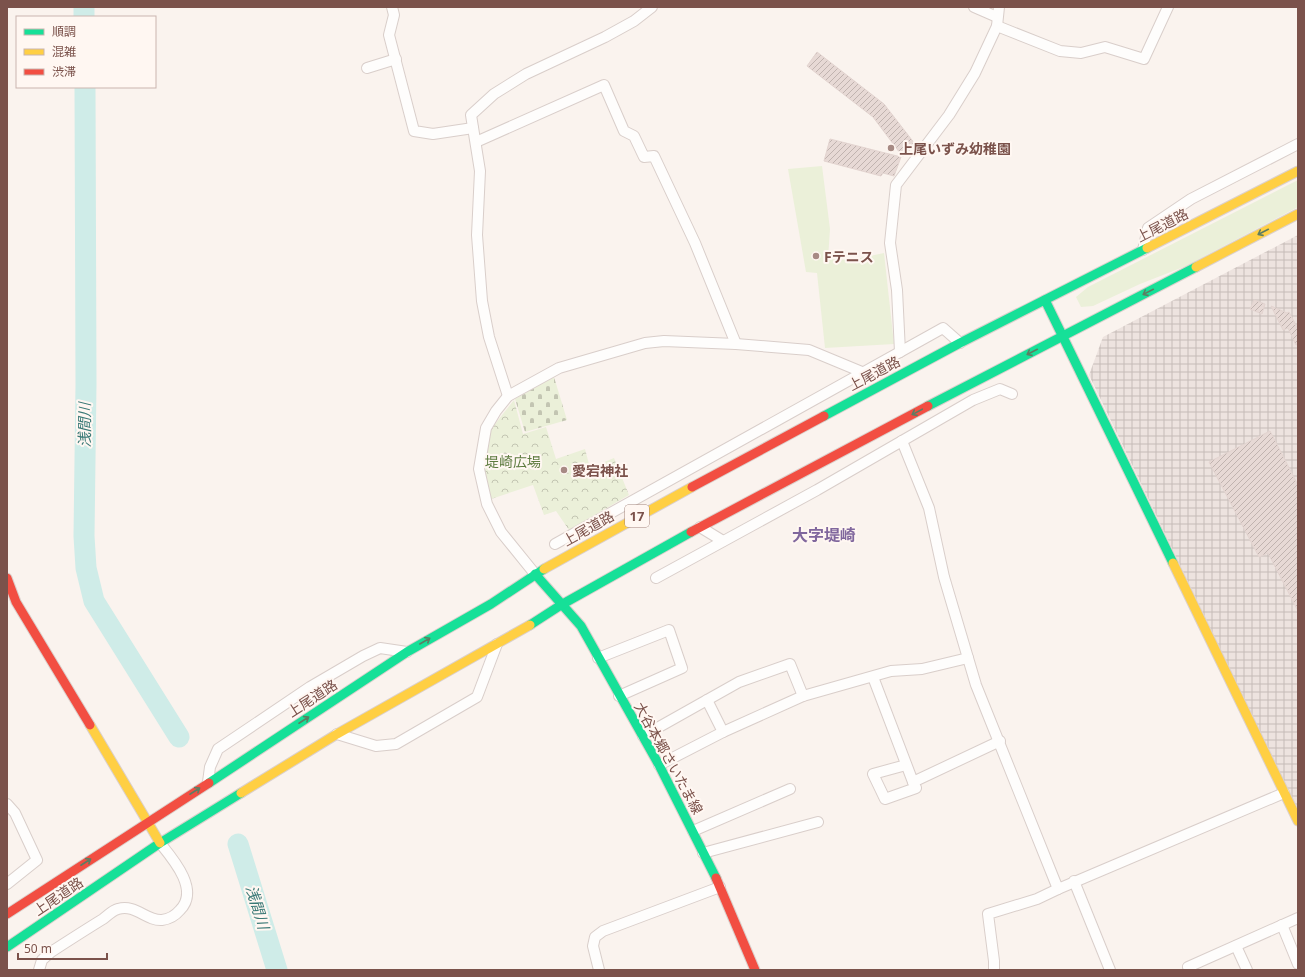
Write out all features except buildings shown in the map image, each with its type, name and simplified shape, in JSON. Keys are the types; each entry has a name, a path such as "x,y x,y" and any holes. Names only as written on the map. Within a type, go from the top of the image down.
{"main road":[{"name":"上尾道路","path":"9,909 148,822 350,691 407,652 491,604 535,574 609,532 960,343 1298,171"},
{"name":"上尾道路","path":"7,947 160,843 337,734 537,621 561,605 700,528 966,386 1298,214"},
{"path":"1045,300 1298,821"},
{"name":"大谷本郷さいたま線","path":"535,574 581,626 619,696 643,736 720,887 756,970"},
{"path":"7,578 16,602 160,843"}],"street":[{"path":"392,7 394,15 389,35 414,131 433,134 473,128"},
{"path":"508,396 489,337 482,302 477,235 480,171 471,114 494,94 526,74 605,37 634,21 652,7"},
{"path":"974,7 998,17 1060,51 1081,52 1105,47 1144,59 1168,7"},
{"path":"900,352 896,290 890,243 896,185 953,109 975,73 998,17"},
{"path":"367,68 396,58"},
{"path":"476,142 604,85 624,131 634,136 644,157 654,156 695,243 736,344"},
{"path":"1143,250 1148,228 1191,199 1298,144"},
{"path":"555,544 606,514 943,328 960,343"},
{"path":"535,574 501,532 486,504 478,469 486,428 496,411 508,396 559,368 645,343 664,341 736,344 809,350 862,372"},
{"path":"966,386 973,400"},
{"path":"656,578 723,542 973,400 1000,390 1012,394"},
{"path":"902,441 929,508 944,577 976,685 1000,741 1058,889"},
{"path":"606,514 609,532"},
{"path":"700,528 723,542"},
{"path":"598,658 669,630 682,668 619,696"},
{"path":"337,734 376,746 396,744 477,697 497,644"},
{"path":"208,782 210,767 218,749 310,687 363,656 380,648 407,652"},
{"path":"659,765 723,732 803,696 890,672 922,669 968,658"},
{"path":"643,736 739,682 790,664 803,696"},
{"path":"873,677 916,788 885,799 873,774 906,765"},
{"path":"707,700 723,732"},
{"path":"913,782 1000,741"},
{"path":"693,832 790,789"},
{"path":"994,970 988,914 1037,900 1074,881 1284,793"},
{"path":"7,804 15,813 37,860 7,884"},
{"path":"703,852 818,822"},
{"path":"39,970 42,960 51,952 118,909 136,909 149,917 161,920 174,917 183,907 187,895 186,883 178,867 160,843"},
{"path":"1074,881 1110,970"},
{"path":"599,970 593,946 595,937 603,931 720,887"},
{"path":"1189,970 1188,967 1298,918"},
{"path":"1282,925 1298,964"},
{"path":"1236,946 1247,970"}],"shaded area":[{"path":"1298,235 1298,811 1089,375 1103,337"}],"green space":[{"name":"Fテニス","path":"822,166 830,229 828,259 851,260 884,253 894,344 825,348 817,273 806,272 788,169"},
{"path":"1298,180 1298,207 1186,266 1140,284 1093,306 1081,307 1076,297 1088,287"},
{"path":"554,377 567,420 525,432 515,399"},
{"name":"堤崎広場","path":"514,400 523,434 546,427 556,459 585,449 590,468 614,458 629,495 569,530 556,511 544,515 533,485 491,499 483,463 491,429"}],"waterway":[{"name":"浅間川","path":"84,7 84,16"},
{"name":"浅間川","path":"85,88 86,384 84,536 86,568 94,601 179,737"},
{"name":"浅間川","path":"238,844 277,970"}],"traffic: fast":[{"path":"824,416 960,343 1147,248"},
{"path":"928,406 1196,267"},
{"path":"1045,300 1173,563"},
{"path":"530,625 561,605 691,532"},
{"path":"209,783 407,652 491,604 544,569"},
{"path":"535,574 581,626 659,765 716,878"},
{"path":"7,947 160,843 241,793"}],"traffic: slow":[{"path":"1147,248 1298,171"},
{"path":"1196,267 1298,214"},
{"path":"544,569 692,487"},
{"path":"1173,563 1298,821"},
{"path":"241,793 337,734 530,625"},
{"path":"90,725 160,843"}],"traffic: jam":[{"path":"691,532 928,406"},
{"path":"692,487 824,416"},
{"path":"7,578 16,602 90,725"},
{"path":"7,914 209,783"},
{"path":"716,878 755,970"}],"place":[{"name":"上尾いずみ幼稚園","path":"891,148"},
{"name":"Fテニス","path":"816,256"},
{"name":"愛宕神社","path":"564,470"}],"district":[{"name":"大字堤崎","path":"824,535"}]}
